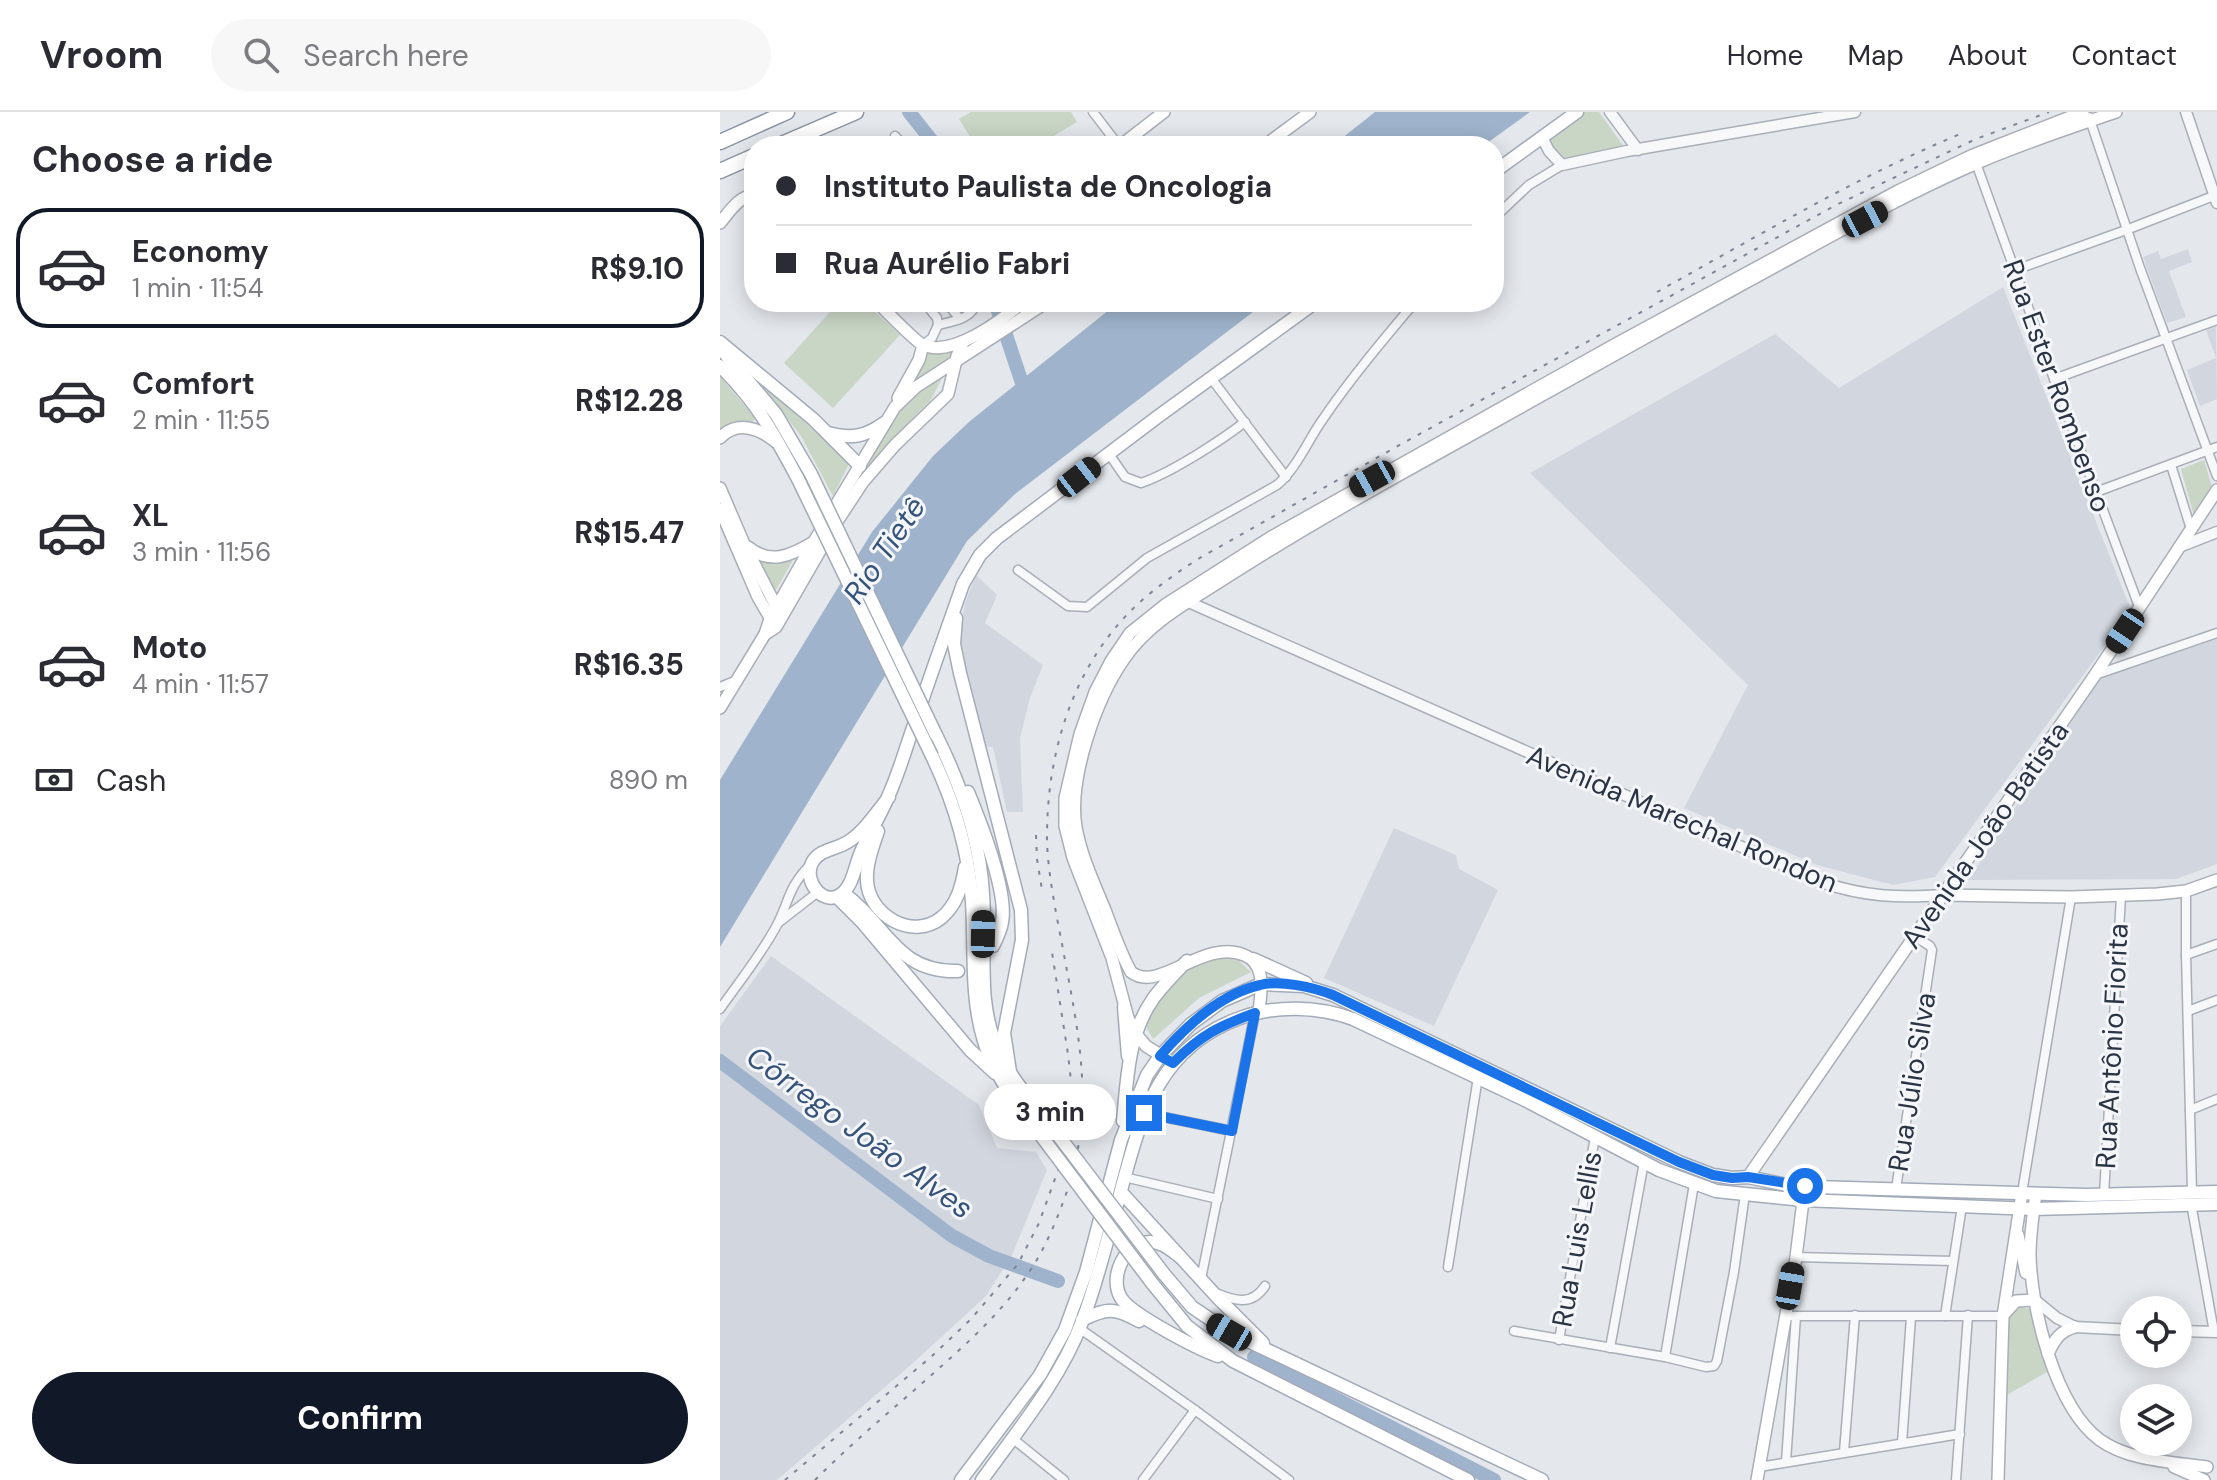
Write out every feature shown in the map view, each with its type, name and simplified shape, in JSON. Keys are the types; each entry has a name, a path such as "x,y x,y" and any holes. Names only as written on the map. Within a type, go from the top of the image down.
{"highway":[{"path":"720,142 787,112"},
{"path":"800,136 856,112"},
{"path":"720,171 744,160"}],"main road":[{"path":"1132,136 1164,112"},
{"path":"1278,136 1310,112"},
{"path":"1504,165 1577,112"},
{"path":"1129,1062 1124,1007 1112,958 1073,858 1065,826 1065,798 1080,734 1095,692 1111,661 1139,624 1411,468 1974,159 2035,139 2087,115 2116,112"},
{"path":"720,223 744,197"},
{"path":"888,312 923,345 948,347 963,343 1010,312"},
{"path":"895,407 916,387 1033,312"},
{"path":"967,859 962,883 952,906 934,922 910,926 890,920 875,906 866,878 868,866 963,584 980,555 997,538 1302,312"},
{"path":"720,342 828,433 860,466 863,482"},
{"path":"720,708 863,482 895,445 948,394 963,343"},
{"path":"774,621 813,543 895,407 919,360 923,345"},
{"path":"720,349 776,414 811,474 936,735 937,752 967,859 972,905 973,975 984,1043 1033,1125 1152,1283 1187,1326 1233,1361"},
{"path":"720,366 761,412 779,444 964,802 980,861 983,991 1004,1074"},
{"path":"828,433 859,437 884,423"},
{"path":"720,438 734,428 753,428 779,444"},
{"path":"720,488 774,621"},
{"name":"Avenida João Batista","path":"1748,1177 2095,675 2217,490"},
{"path":"720,509 758,597 774,621"},
{"path":"744,544 755,553 771,558 785,557 813,543"},
{"path":"963,584 954,633 960,673 1021,910 1022,940 1004,1033 1004,1074"},
{"path":"1182,599 1147,631 1115,674 1093,722 1076,780 1076,828 1082,852 1131,972 1139,977 1150,978 1187,961 1230,951 1320,989 1679,1162 1713,1175 1748,1177 1804,1193 2034,1209 2191,1198 2217,1192"},
{"path":"933,668 951,664 960,673"},
{"path":"937,752 955,762 999,881 1003,900 1002,921 993,946"},
{"path":"889,797 860,832 820,854 811,865 811,881 818,892 855,901 916,963 937,971 958,971"},
{"path":"840,895 851,882 860,853 889,797"},
{"path":"841,845 860,853 868,866"},
{"name":"Avenida Marechal Rondon","path":"1944,895 2121,896 2186,891 2217,880"},
{"path":"840,895 970,1050 984,1064 1004,1074 1045,1118 1179,1293 1208,1319 1229,1332 1542,1480"},
{"path":"1253,959 1261,984 1257,1012"},
{"path":"1121,1140 1129,1062 1136,1034 1153,998 1187,961"},
{"path":"961,1480 1024,1398 1059,1342 1086,1272 1121,1140 1147,1075 1160,1056 1191,1024 1222,1001 1261,984 1320,989"},
{"path":"1124,1007 1136,1034 1146,1046 1173,1063"},
{"path":"982,1480 1053,1379 1081,1324 1144,1113 1173,1063 1204,1035 1257,1012 1307,1009 1343,1015 1478,1077 1644,1162 1716,1191 1745,1194 1896,1189 2191,1198 2217,1204"},
{"path":"1716,1191 1729,1188 1748,1177"},
{"path":"1121,1192 1271,1351"},
{"path":"1757,1480 1790,1316 1804,1193"},
{"path":"1998,1480 2003,1316 2020,1208 2029,1193"},
{"path":"2029,1193 2034,1209 2030,1251 2041,1332 2074,1408 2090,1430 2114,1448 2155,1459 2205,1480 2205,1472 2212,1464"},
{"path":"2016,1228 2023,1265 2035,1300"},
{"path":"1179,1256 1158,1243 1146,1242 1130,1252 1120,1262 1116,1272 1117,1288 1124,1301 1158,1326 1208,1353 1233,1361 1468,1480"},
{"path":"2003,1316 2016,1301 2035,1300"},
{"path":"1081,1324 1107,1310 1158,1326"},
{"path":"2048,1354 2056,1338 2075,1327"},
{"path":"2155,1459 2212,1464"}],"street":[{"path":"1093,112 1111,136"},
{"path":"1610,112 1638,150"},
{"path":"1504,209 1529,185 1562,165 1855,112"},
{"path":"2015,270 2216,198 2186,112"},
{"path":"2087,115 2217,476"},
{"path":"1542,137 1549,151 1562,165"},
{"name":"Rua Ester Rombenso","path":"1974,159 2140,609"},
{"path":"923,345 932,338 938,325 932,312"},
{"path":"954,312 960,319"},
{"path":"938,325 960,319 968,312"},
{"path":"1018,570 1068,606 1087,607 1147,558 1262,494 1286,477 1324,417 1407,312"},
{"path":"2054,379 2217,320"},
{"path":"1211,378 1286,477"},
{"path":"1109,454 1125,477 1141,483 1188,459 1245,422"},
{"path":"2096,492 2217,447"},
{"path":"2171,465 2191,529"},
{"path":"2179,547 2217,532"},
{"path":"720,542 732,537"},
{"name":"Avenida Marechal Rondon","path":"1182,599 1821,882 1876,896 1944,895"},
{"path":"2095,675 2217,633"},
{"path":"720,687 738,680"},
{"path":"720,1009 778,924 798,878 811,865"},
{"path":"2186,891 2191,1198 2216,1332 2192,1331"},
{"path":"778,924 818,892"},
{"name":"Rua Antônio Fiorita","path":"2104,1195 2121,896"},
{"path":"2029,1193 2071,897"},
{"name":"Rua Júlio Silva","path":"1896,1189 1932,950 1914,936"},
{"path":"2186,955 2217,944"},
{"path":"2188,1011 2217,1000"},
{"path":"1201,1279 1257,1012"},
{"path":"1448,1267 1478,1077"},
{"path":"2190,1110 2217,1099"},
{"path":"1144,1113 1232,1131"},
{"name":"Rua Luis Lellis","path":"1559,1340 1595,1137"},
{"path":"1610,1348 1644,1162"},
{"path":"1124,1177 1218,1199"},
{"path":"1665,1357 1694,1184"},
{"path":"1514,1331 1714,1366 1734,1272 1745,1194"},
{"path":"1945,1316 1962,1206"},
{"path":"1796,1257 1953,1261"},
{"path":"1212,1291 1241,1301 1256,1297 1265,1286"},
{"path":"2035,1300 2075,1327 2120,1329"},
{"path":"1844,1452 1855,1315"},
{"path":"1956,1480 1968,1315"},
{"path":"1786,1462 1790,1316 2003,1316"},
{"path":"1902,1443 1911,1317"},
{"path":"1081,1324 1289,1480"},
{"path":"1143,1480 1195,1410"},
{"path":"1759,1467 1960,1434"},
{"path":"1012,1438 1064,1480"}],"shaded area":[{"path":"2188,249 2192,262 2169,271 2186,317 2167,323 2143,257 2158,251 2161,259"},
{"path":"2003,287 2131,610 1935,877 1893,885 1817,865 1684,808 1748,685 1530,473 1775,334 1839,388"},
{"path":"2216,323 2217,399 2200,406 2187,370 2216,358 2205,327"},
{"path":"976,575 997,595 985,623 1043,665 1030,698 1020,738 1023,812 1007,812 993,747 982,746 959,640 965,603"},
{"path":"2217,639 2217,864 2176,879 1968,880 2099,679"},
{"path":"1394,828 1456,855 1459,869 1498,890 1434,1026 1324,978"},
{"path":"771,956 979,1105 997,1148 1036,1152 1047,1170 1012,1255 986,1296 777,1480 720,1480 720,1026"}],"green space":[{"path":"971,112 1071,112 1077,122 1054,136 970,136 959,119"},
{"path":"1577,112 1599,112 1627,151 1562,165 1542,137"},
{"path":"830,312 875,312 900,335 833,408 784,363"},
{"path":"926,349 953,351 951,357 913,381"},
{"path":"944,374 931,400 868,468 866,462 916,392"},
{"path":"720,376 755,418 753,422 732,422 720,430"},
{"path":"756,379 850,462 833,496 801,436"},
{"path":"2204,460 2212,487 2194,516 2181,469"},
{"path":"791,559 776,590 773,589 760,561 768,563"},
{"path":"1226,958 1238,960 1251,972 1199,998 1153,1039 1145,1025 1166,989 1192,966"},
{"path":"2017,1307 2031,1309 2047,1372 2005,1396 2007,1315"}],"water":[{"path":"1375,112 1530,112 1497,136 1345,136"},
{"name":"Rio Tietê","path":"1106,312 1253,312 1015,494 967,541 720,947 720,780 872,532 933,456 970,421"}],"waterway":[{"path":"909,112 928,136"},
{"path":"998,312 1026,395"},
{"name":"Córrego João Alves","path":"720,1061 952,1236 989,1256 1058,1281"},
{"name":"Córrego João Alves","path":"1254,1357 1494,1480"}],"railway":[{"path":"815,1480 990,1321 1038,1259 1062,1205 1080,1138 1082,1074 1049,867 1048,809 1058,743 1068,712 1081,681 1117,626 1147,596 1198,559 1396,447 1836,205 1976,139 2049,112"},
{"path":"1657,292 1847,187 1965,132"},
{"path":"1036,835 1042,890"},
{"path":"785,1480 932,1356 971,1319 1018,1264 1039,1223 1061,1162 1070,1121 1071,1081 1051,946"}],"route":[{"path":"1144,1113 1232,1131 1255,1013 1204,1035 1173,1063 1160,1056 1191,1024 1222,1001 1261,984 1304,986 1333,995 1679,1162 1713,1175 1805,1186"}]}
